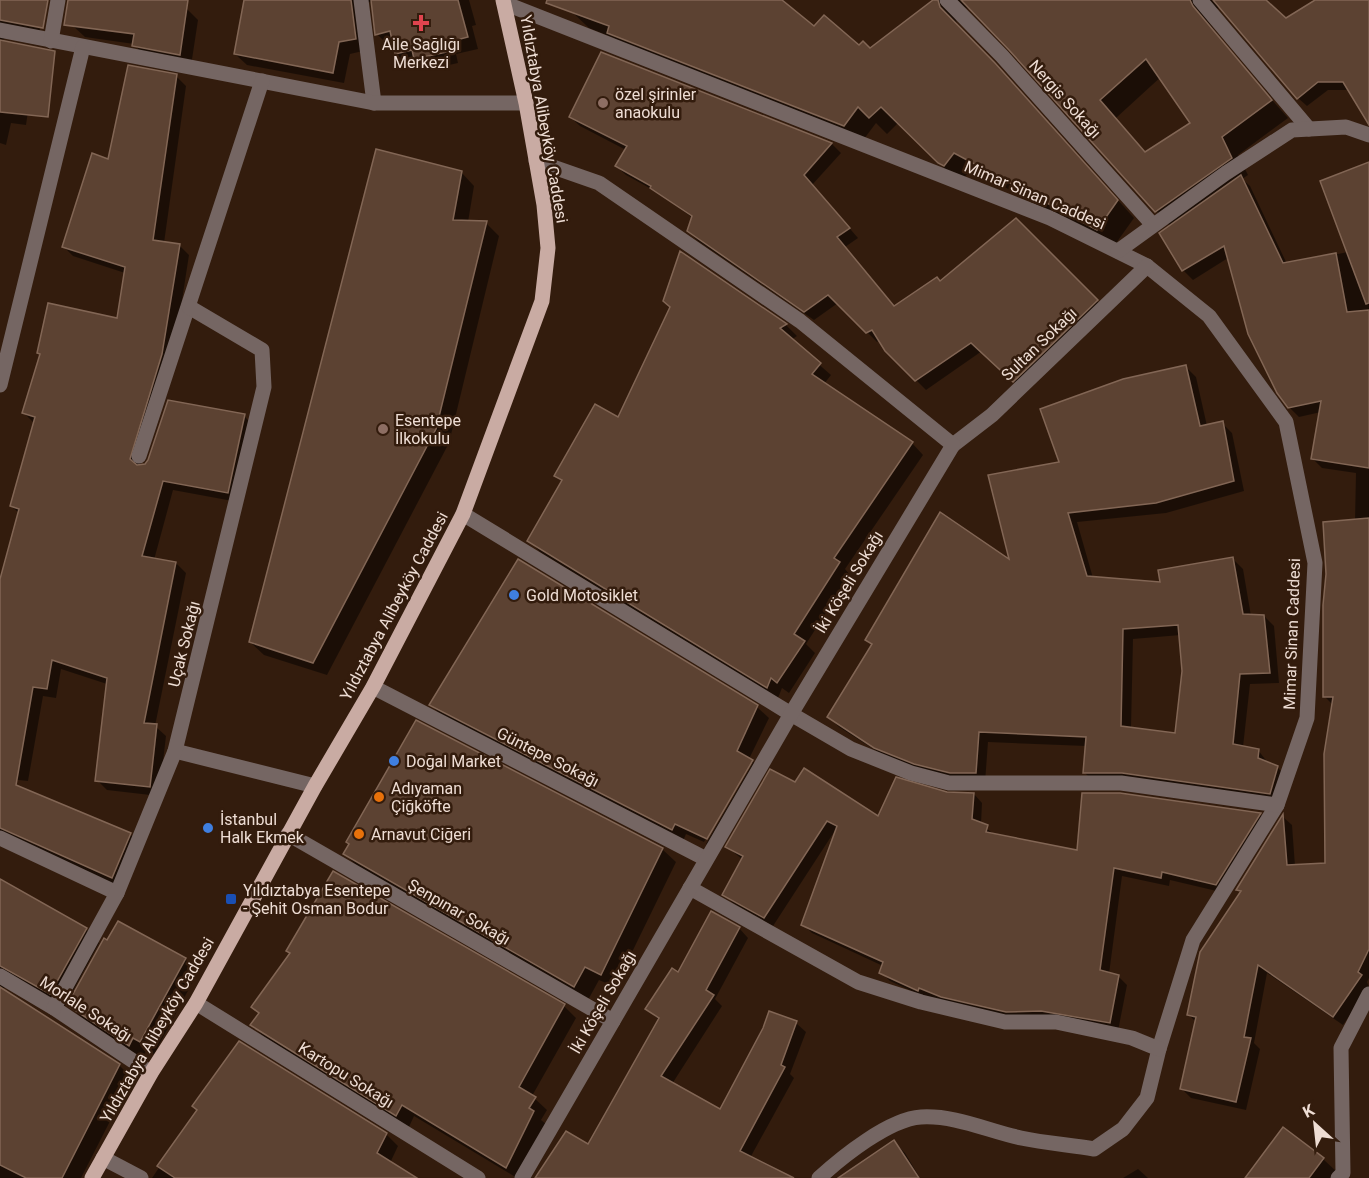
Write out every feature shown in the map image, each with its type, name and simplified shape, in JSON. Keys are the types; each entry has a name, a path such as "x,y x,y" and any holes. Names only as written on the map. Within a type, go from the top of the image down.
{"main road":[{"name":"Yıldıztabya Alibeyköy Caddesi","path":"92,1178 151,1073 196,1003 288,834 373,687 463,514 542,301 548,248 526,103 504,1"}],"street":[{"path":"51,40 58,0"},
{"path":"361,0 374,104"},
{"name":"Nergis Sokağı","path":"947,0 1002,56 1153,225"},
{"path":"1200,0 1309,129"},
{"name":"Mimar Sinan Caddesi","path":"504,1 1050,218 1147,266 1209,316 1286,422 1315,563 1307,718 1277,805 1193,940 1159,1049 1147,1098 1123,1129 1094,1149 1021,1138 959,1120 920,1117 882,1132 846,1153 819,1178"},
{"path":"0,30 374,104 526,103"},
{"path":"0,385 83,47"},
{"path":"139,456 262,81"},
{"path":"1118,251 1292,130 1346,127 1369,135"},
{"path":"536,160 599,183 800,321 953,445"},
{"name":"Sultan Sokağı","path":"953,445 992,414 1147,266"},
{"name":"Uçak Sokağı","path":"54,1008 117,892 175,751 264,387 262,351 189,307"},
{"name":"İki Köşeli Sokağı","path":"522,1178 791,714 953,445"},
{"path":"463,514 851,749 911,773 949,783 1121,783 1277,805"},
{"name":"Güntepe Sokağı","path":"373,687 706,859"},
{"path":"175,751 315,786"},
{"name":"Şenpınar Sokağı","path":"288,834 613,1021"},
{"path":"0,838 117,892"},
{"path":"690,888 858,982 921,1002 1005,1022 1056,1022 1132,1038 1159,1049"},
{"name":"Morlale Sokağı","path":"0,976 54,1008 151,1073"},
{"path":"1338,1178 1343,1173 1341,1048 1369,994"},
{"name":"Kartopu Sokağı","path":"196,1003 478,1178"},
{"path":"103,1158 141,1178"}],"building":[{"path":"0,0 48,0 43,28 0,20"},
{"path":"68,0 188,0 180,55 132,46 134,34 64,25"},
{"path":"244,0 351,0 356,39 339,42 333,73 234,54"},
{"name":"Aile Sağlığı Merkezi","path":"371,0 458,0 468,37 445,43 447,52 414,59 412,50 395,54 390,31 375,35"},
{"path":"547,0 782,0 814,26 824,15 859,45 863,41 870,48 933,0 938,0 940,7 995,63 1118,200 1097,230 954,153 944,166 938,163 881,107 869,118 858,107 844,126 607,33 609,26 546,3"},
{"path":"961,0 1190,0 1272,100 1222,137 1232,158 1155,212","holes":["1146,59 1190,123 1145,152 1100,100"]},
{"path":"1213,0 1266,0 1286,18 1315,0 1369,0 1369,125 1343,82 1318,82 1297,99"},
{"path":"0,40 55,51 48,117 0,112"},
{"path":"601,52 832,143 804,175 850,228 837,237 894,306 937,277 940,281 1016,218 1098,300 1013,382 971,343 915,381 885,351 872,330 866,333 828,295 804,312 687,231 692,216 650,188 651,186 615,166 627,146 569,117"},
{"path":"128,65 177,74 153,240 180,244 162,354 130,459 137,465 145,464 148,460 168,400 245,414 228,493 163,481 142,556 176,562 144,723 157,724 150,787 95,781 107,678 52,660 47,689 33,687 16,785 131,833 112,878 0,828 0,579 19,509 10,506 35,417 22,413 40,354 37,353 48,303 117,318 125,267 62,247 92,153 108,159"},
{"path":"376,149 462,171 453,220 487,221 436,429 313,663 249,642"},
{"path":"1369,162 1369,303 1366,304 1320,181"},
{"path":"1241,175 1283,263 1336,253 1347,312 1369,310 1369,468 1311,459 1321,401 1288,408 1277,393 1248,334 1224,246 1182,271 1159,233"},
{"path":"680,251 787,324 780,328 821,363 812,374 913,442 834,558 840,562 794,634 805,641 777,683 771,678 767,688 527,541 562,480 554,476 595,404 618,417 670,307 663,301"},
{"path":"1186,365 1200,426 1223,421 1234,481 1156,503 1068,513 1087,576 1160,582 1158,570 1233,557 1243,614 1264,615 1270,673 1240,674 1233,744 1259,749 1258,758 1278,766 1270,794 1122,773 1083,773 1086,737 979,732 976,773 950,773 914,764 874,748 827,717 872,644 865,640 940,512 1009,559 988,475 1059,462 1040,409 1123,379","holes":["1178,625 1182,671 1175,733 1121,726 1123,629"]},
{"path":"1369,518 1369,949 1358,972 1362,975 1333,1017 1258,965 1244,1037 1251,1038 1236,1102 1180,1089 1196,1017 1187,1015 1200,952 1241,891 1236,890 1283,814 1287,865 1325,863 1324,754 1333,697 1323,697 1323,605 1326,574 1323,522"},
{"path":"518,559 758,705 737,751 753,760 707,839 675,824 672,830 429,705"},
{"path":"416,720 663,848 601,975 585,967 574,987 343,854 349,844 346,842"},
{"path":"804,768 878,816 896,777 947,792 974,793 972,819 988,825 986,832 1077,850 1082,793 1120,793 1261,813 1216,885 1162,872 1161,878 1114,868 1100,970 1119,975 1110,1023 1041,1011 1006,1012 941,997 919,988 918,991 879,973 883,962 801,925 837,826 827,821 764,918 722,895 743,856 725,847 770,769 795,782"},
{"path":"333,871 565,1004 519,1087 536,1097 529,1108 534,1111 506,1168 402,1105 396,1116 250,1025 259,1013 251,1007 290,953 286,951"},
{"path":"0,879 87,928 50,994 0,966"},
{"path":"711,911 740,927 706,990 714,995 661,1076 720,1109 763,1028 769,1011 797,1021 781,1065 785,1067 740,1151 794,1178 535,1178 566,1131 588,1144 659,1018 645,1009 672,968 678,972"},
{"path":"118,921 186,958 140,1042 133,1038 129,1046 67,1005 104,938 107,940"},
{"path":"0,987 120,1064 62,1178 26,1178 0,1165"},
{"path":"239,1041 387,1133 377,1153 417,1178 175,1178 157,1166 197,1110 192,1106"},
{"path":"1283,1127 1324,1158 1309,1178 1245,1178"},
{"path":"894,1140 919,1178 838,1178"}],"place":[{"name":"Aile Sağlığı Merkezi","path":"421,23"},
{"name":"özel şirinler anaokulu","path":"603,103"},
{"name":"Esentepe İlkokulu","path":"383,429"},
{"name":"Gold Motosiklet","path":"514,595"},
{"name":"Doğal Market","path":"394,761"},
{"name":"Adıyaman Çiğköfte","path":"379,797"},
{"name":"İstanbul Halk Ekmek","path":"208,828"},
{"name":"Arnavut Ciğeri","path":"359,834"},
{"name":"Yıldıztabya Esentepe - Şehit Osman Bodur","path":"231,899"}]}
